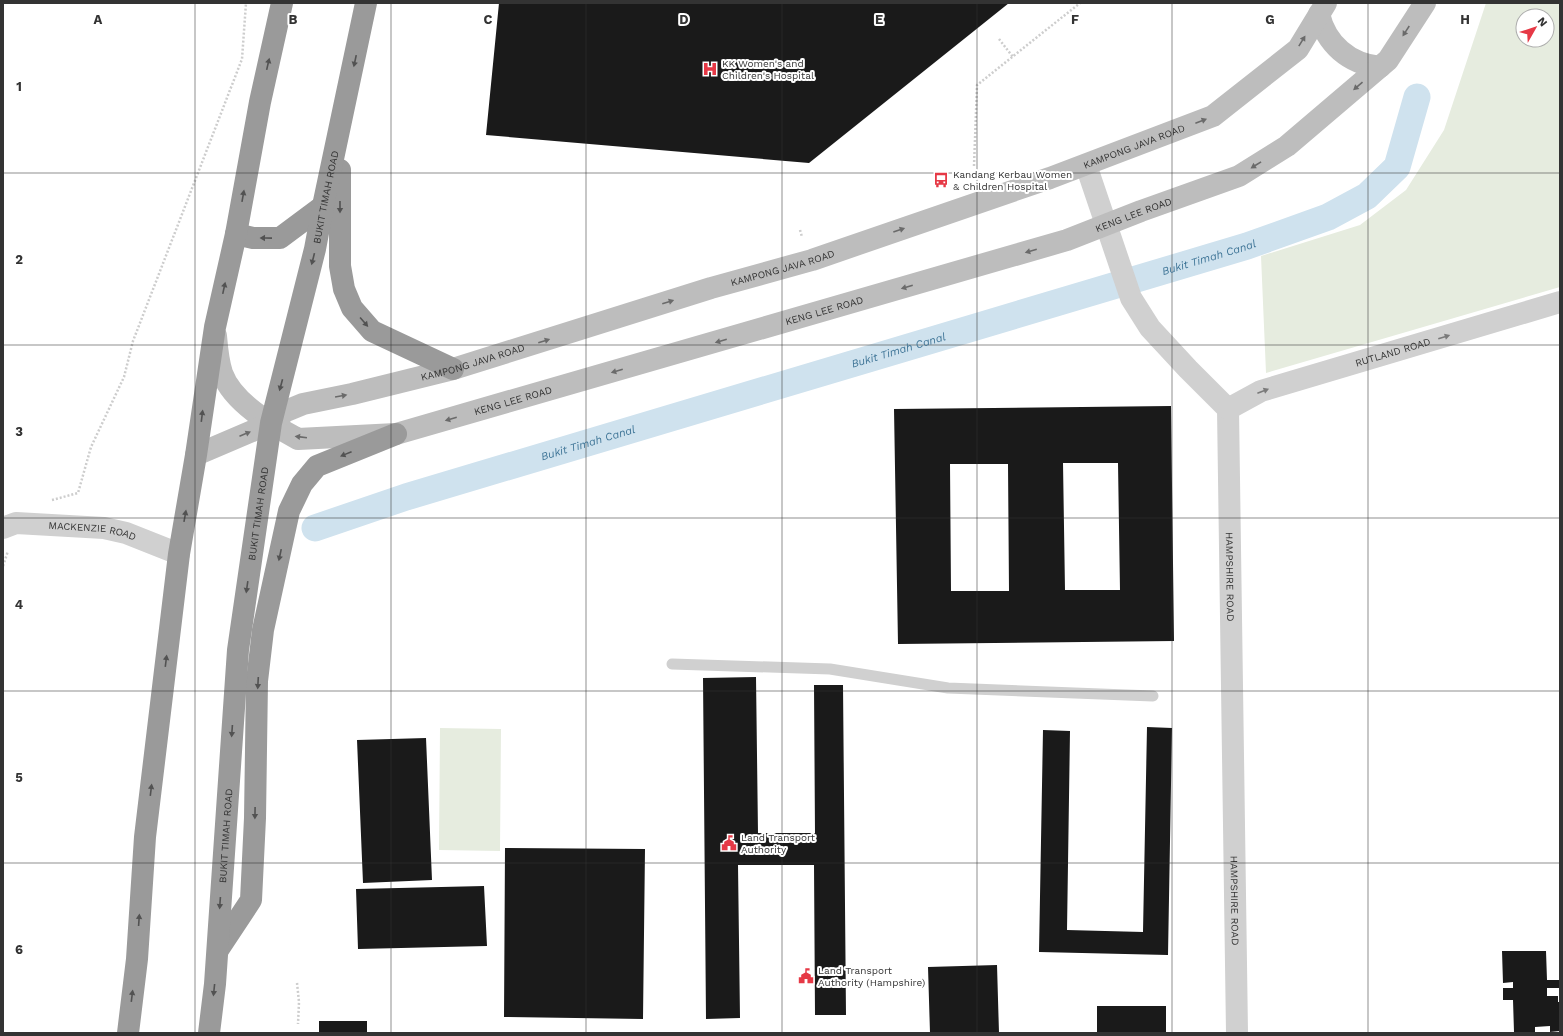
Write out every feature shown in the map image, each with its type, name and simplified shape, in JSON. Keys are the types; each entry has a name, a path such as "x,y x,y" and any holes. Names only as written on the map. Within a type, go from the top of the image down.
{"highway":[{"path":"128,1033 137,959 145,837 178,554 196,455 215,327 236,234 260,102 282,3"},
{"name":"BUKIT TIMAH ROAD","path":"210,1033 238,650 271,423 315,249 366,3"},
{"path":"340,126 340,266 344,289 352,308 372,331 453,369"},
{"path":"236,234 253,238 280,238 323,206"},
{"path":"217,951 251,900 255,818 257,681 263,630 289,511 302,484 317,466 396,434"}],"main road":[{"name":"KENG LEE ROAD","path":"215,327 218,357 222,374 232,389 249,408 298,439 396,434 1067,240 1239,176 1287,146 1388,60 1425,3"},
{"path":"1323,9 1322,28 1330,40 1354,60 1366,65 1380,66"},
{"name":"KAMPONG JAVA ROAD","path":"196,455 271,423 286,410 303,404 352,394 453,369 711,288 812,260 1001,196 1213,116 1298,49 1323,9"}],"street":[{"path":"1086,164 1131,298 1150,328 1228,409"},
{"name":"RUTLAND ROAD","path":"1228,409 1260,391 1560,302"},
{"name":"HAMPSHIRE ROAD","path":"1228,409 1237,1033"},
{"name":"MACKENZIE ROAD","path":"10,525 104,528 126,533 178,554"}],"lane":[{"path":"672,664 830,669 948,688 1153,696"}],"path":[{"path":"50,500 78,493 91,447 124,377 133,341 242,59 246,3"},
{"path":"974,166 977,85 1080,3"},
{"path":"999,38 1012,57"},
{"path":"297,983 299,1002 298,1024"}],"shaded area":[{"path":"1486,3 1560,3 1560,287 1266,373 1261,256 1360,225 1406,190 1444,130"},
{"path":"440,728 501,729 500,851 439,850"}],"building":[{"name":"KK Women's and Children's Hospital","path":"499,3 1009,3 809,163 486,135"},
{"path":"1171,406 1174,641 898,644 894,409","holes":["1063,463 1118,463 1120,590 1065,590","950,464 1008,464 1009,591 951,591"]},
{"path":"756,677 758,833 815,833 814,685 843,685 846,1015 815,1015 814,865 738,865 740,1018 706,1019 703,678"},
{"path":"1147,727 1172,728 1168,955 1039,952 1043,730 1070,731 1067,930 1143,932"},
{"path":"426,738 432,880 363,883 357,740"},
{"path":"505,848 645,849 643,1019 504,1017"},
{"path":"484,886 487,946 358,949 356,889"},
{"path":"1502,951 1546,951 1547,980 1560,980 1560,988 1547,988 1547,996 1558,996 1558,1002 1560,1002 1560,1031 1550,1032 1550,1026 1535,1027 1535,1032 1514,1032 1513,1000 1503,1000 1503,988 1513,988 1513,982 1503,983"},
{"path":"997,965 999,1033 930,1033 928,967"},
{"path":"1097,1006 1166,1006 1166,1033 1097,1033"},
{"path":"319,1021 367,1021 367,1033 319,1033"}],"waterway":[{"name":"Bukit Timah Canal","path":"315,528 406,497 1247,246 1328,217 1367,196 1397,167 1417,97"}],"place":[{"name":"KK Women's and Children's Hospital","path":"710,69"},
{"name":"Kandang Kerbau Women & Children Hospital","path":"941,180"},
{"name":"Land Transport Authority","path":"729,843"},
{"name":"Land Transport Authority (Hampshire)","path":"806,976"}]}
